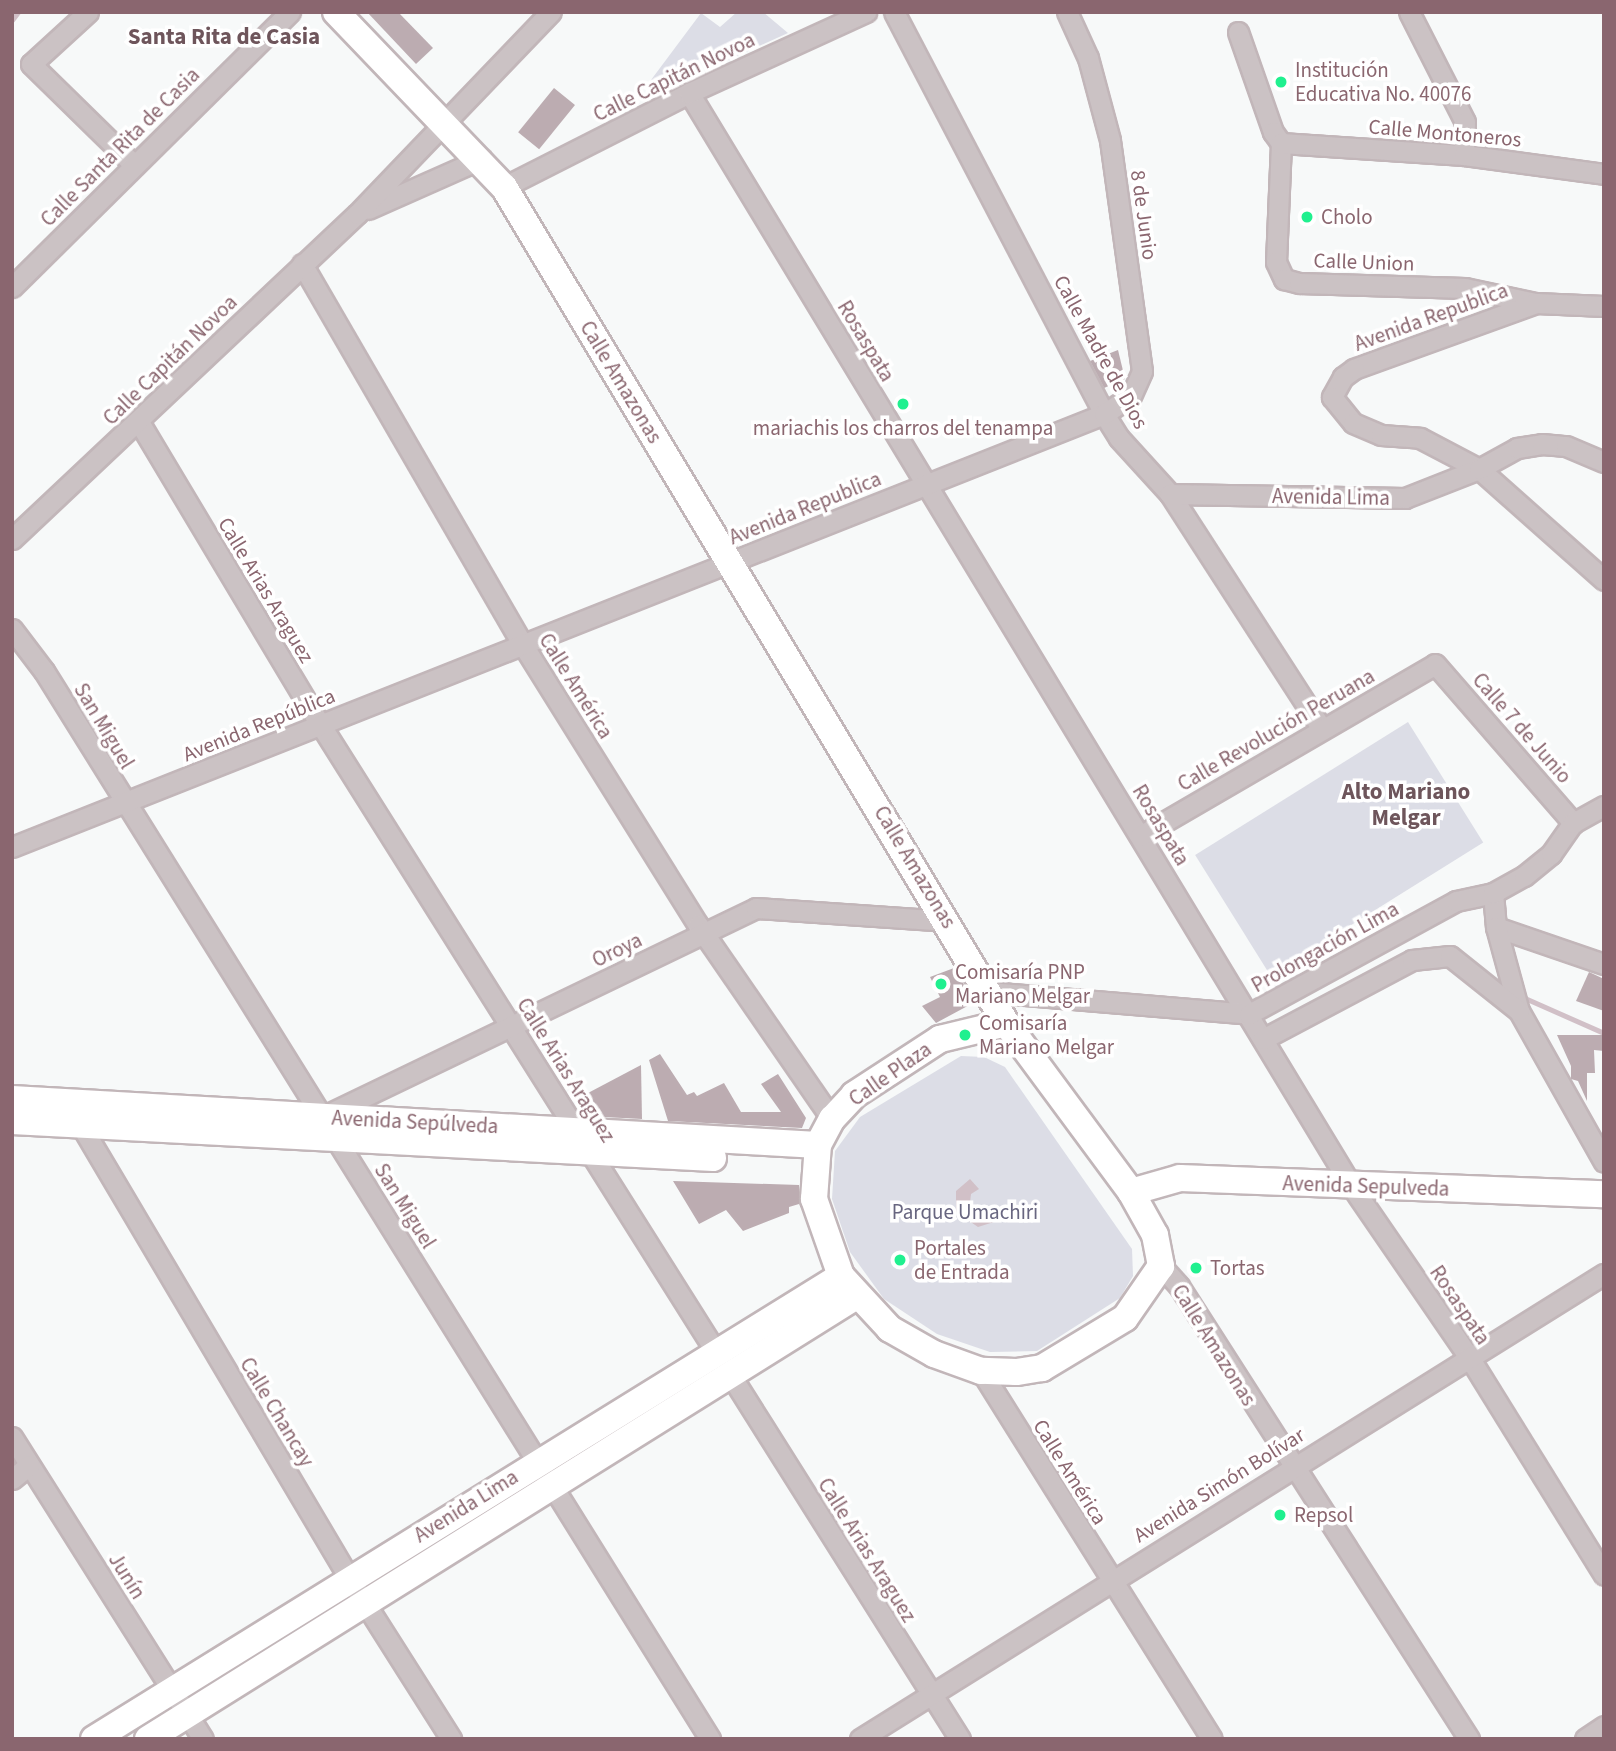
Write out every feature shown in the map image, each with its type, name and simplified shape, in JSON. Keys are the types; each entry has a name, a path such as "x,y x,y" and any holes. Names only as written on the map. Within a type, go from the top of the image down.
{"street":[{"path":"88,12 31,65 133,164"},
{"name":"Calle Santa Rita de Casia","path":"12,287 133,164 290,12"},
{"name":"Calle Amazonas","path":"337,12 481,159 504,187 948,921 1006,1023 1131,1192 1155,1235 1161,1266 1179,1286 1291,1468 1468,1739"},
{"name":"Calle Capitán Novoa","path":"12,538 139,422 357,214 551,12"},
{"name":"Calle Capitán Novoa","path":"504,187 689,93 866,12"},
{"name":"Calle Madre de Dios","path":"894,12 1104,414 1119,438 1170,494 1322,729"},
{"name":"8 de Junio","path":"1067,12 1088,58 1110,140 1142,371 1137,389 1104,414"},
{"path":"1409,12 1465,122 1464,155"},
{"path":"1238,32 1273,132 1281,143"},
{"name":"Rosaspata","path":"689,93 1352,1187 1469,1357 1604,1575"},
{"name":"Calle Montoneros","path":"1281,143 1464,155 1604,174"},
{"name":"Calle Union","path":"1281,143 1276,262 1284,279 1465,288 1536,303"},
{"name":"Calle Capitán Novoa","path":"357,214 481,159"},
{"name":"Calle América","path":"302,264 523,645 703,934 832,1119"},
{"name":"Avenida Republica","path":"1479,469 1420,438 1381,435 1353,423 1332,397 1343,377 1354,369 1536,303 1604,306"},
{"name":"Avenida Republica","path":"523,645 1104,414"},
{"name":"Calle Arias Araguez","path":"139,422 320,724 960,1739"},
{"name":"Avenida Lima","path":"1170,494 1405,498 1479,469 1517,447 1542,444 1566,446 1604,462"},
{"path":"1479,469 1604,580"},
{"name":"San Miguel","path":"12,629 44,671 124,804 329,1127 710,1739"},
{"name":"Avenida República","path":"12,848 523,645"},
{"name":"Calle Revolución Peruana","path":"1140,836 1436,664"},
{"name":"Calle 7 de Junio","path":"1436,664 1573,823"},
{"name":"Prolongación Lima","path":"989,992 1249,1014 1456,901 1493,893 1551,854 1573,823 1604,806"},
{"path":"1493,893 1496,927 1519,1012 1604,1162"},
{"name":"Oroya","path":"329,1127 512,1026 756,908 948,921"},
{"path":"1496,927 1604,964"},
{"path":"1264,1039 1412,961 1450,956 1519,1012"},
{"name":"Calle Plaza","path":"816,1154 832,1119 854,1095 940,1039 1006,1023"},
{"name":"Avenida Sepúlveda","path":"12,1099 79,1113 816,1154"},
{"name":"Avenida Sepúlveda","path":"12,1121 79,1113"},
{"name":"Calle Chancay","path":"79,1113 349,1578 451,1739"},
{"path":"816,1154 817,1211 848,1287 890,1329 934,1354 981,1371 1042,1368 1125,1318 1161,1266"},
{"name":"Avenida Sepulveda","path":"1131,1192 1180,1178 1352,1187 1604,1194"},
{"name":"Avenida Simón Bolívar","path":"860,1739 1110,1579 1604,1274"},
{"name":"Avenida Lima","path":"94,1739 714,1351 848,1287"},
{"name":"Avenida Lima","path":"148,1739 729,1374 848,1287"},
{"name":"Calle América","path":"981,1371 1212,1739"},
{"name":"Junín","path":"12,1437 203,1739"},
{"path":"12,1479 29,1465"},
{"path":"1585,1739 1604,1726"}],"green space":[{"path":"737,12 763,12 788,33 715,66 708,55 648,84 701,13 720,27"},
{"path":"1408,722 1483,842 1270,975 1195,855"},
{"name":"Parque Umachiri","path":"961,1056 984,1057 1005,1067 1132,1249 1133,1276 1120,1298 1037,1351 990,1352 937,1334 884,1299 850,1252 832,1199 835,1151 860,1117"}],"shaded area":[{"path":"970,1179 979,1189 971,1194 970,1203 986,1213 990,1209 997,1221 978,1227 956,1212 956,1191"}],"building":[{"path":"367,12 398,12 433,48 416,64"},
{"path":"554,88 575,105 539,149 518,132"},
{"path":"1118,350 1125,379 1104,388 1090,361"},
{"path":"954,968 975,1002 936,1023 922,1006 940,997 930,977"},
{"path":"1589,972 1604,979 1604,1011 1576,1001"},
{"path":"1557,1035 1604,1035 1604,1051 1594,1050 1595,1073 1587,1073 1587,1101 1578,1081 1571,1079 1571,1066"},
{"path":"660,1054 687,1095 694,1092 697,1096 724,1083 741,1112 781,1112 761,1084 778,1074 806,1118 802,1128 668,1121 649,1060"},
{"path":"641,1065 642,1119 603,1117 588,1093"},
{"path":"673,1181 799,1185 799,1204 789,1207 789,1213 743,1231 726,1210 699,1224"}],"waterway":[{"path":"12,20 18,12"},
{"path":"1520,996 1604,1033"}],"place":[{"name":"Institución Educativa No. 40076","path":"1281,82"},
{"name":"Cholo","path":"1307,217"},
{"name":"mariachis los charros del tenampa","path":"903,404"},
{"name":"Comisaría PNP Mariano Melgar","path":"941,984"},
{"name":"Comisaría Mariano Melgar","path":"965,1035"},
{"name":"Portales de Entrada","path":"900,1260"},
{"name":"Tortas","path":"1196,1268"},
{"name":"Repsol","path":"1280,1515"}],"district":[{"name":"Santa Rita de Casia","path":"224,37"},
{"name":"Alto Mariano Melgar","path":"1406,805"}]}
